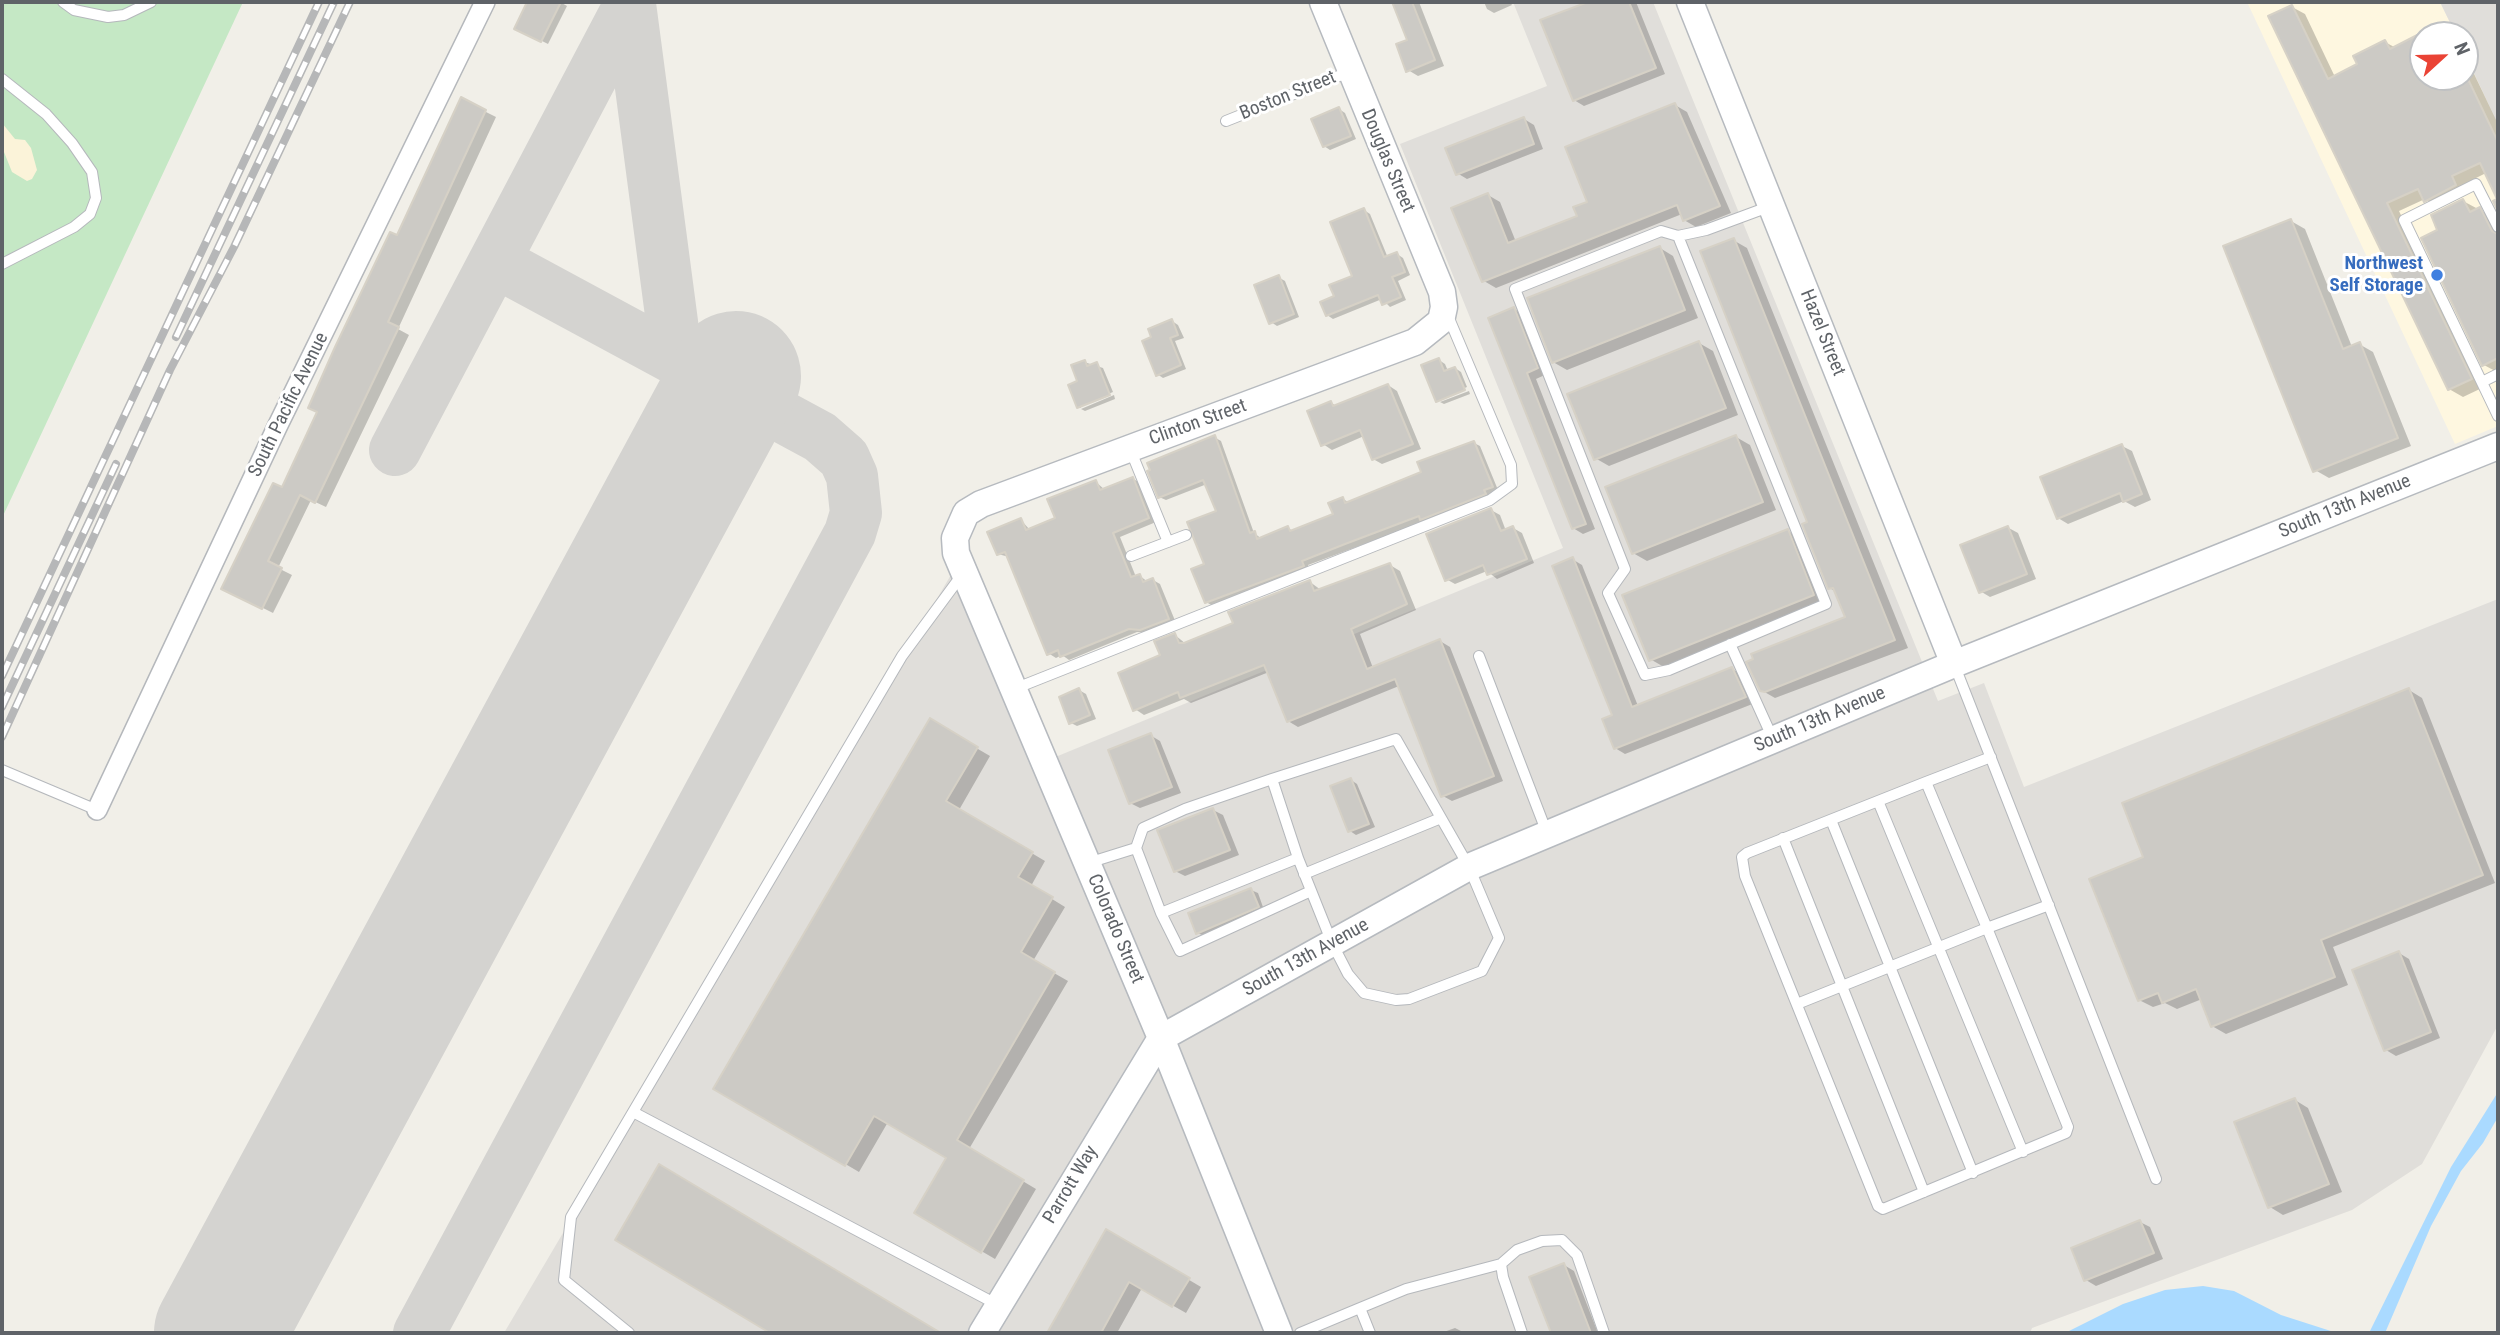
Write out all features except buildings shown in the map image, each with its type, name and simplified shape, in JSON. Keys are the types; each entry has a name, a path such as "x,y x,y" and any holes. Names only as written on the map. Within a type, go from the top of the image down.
{"street":[{"name":"South Pacific Avenue","path":"97,810 278,425 485,2"},
{"name":"Douglas Street","path":"1323,2 1442,292 1442,314"},
{"name":"Hazel Street","path":"1691,2 1954,664"},
{"name":"Clinton Street","path":"958,526 966,513 981,504 1415,342 1442,314"},
{"name":"South 13th Avenue","path":"1161,1038 1469,867 1954,664 2498,446"},
{"name":"Colorado Street","path":"958,526 956,553 1161,1038 1279,1333"},
{"name":"Parrott Way","path":"982,1333 1161,1038"}],"lane":[{"path":"63,2 74,10 108,17 124,15 151,2"},
{"name":"Boston Street","path":"1226,121 1350,71"},
{"path":"2,79 46,114 72,143 92,172 96,198 90,214 74,227 2,264"},
{"path":"2498,227 2476,184 2404,220 2498,416"},
{"path":"1678,236 1826,604 1669,670 1644,675 1608,593 1625,569 1515,289 1661,231 1678,236 1706,230 1771,206"},
{"path":"1013,689 1490,500 1512,484 1511,466 1442,314"},
{"path":"2482,382 2498,374"},
{"path":"1130,449 1168,541"},
{"path":"1131,556 1186,535"},
{"path":"629,1333 564,1280 570,1217 902,656 964,572"},
{"path":"1730,644 1774,740"},
{"path":"1479,656 1548,834"},
{"path":"1954,664 2156,1179"},
{"path":"1272,779 1298,859 1304,874 1311,891 1332,943 1348,974 1364,993 1396,1000 1409,999 1482,971 1499,937 1469,867 1396,739 1272,779 1185,809 1143,828 1136,848 1161,913 1180,951 1311,891"},
{"path":"1926,782 2068,1127 2066,1133 1884,1209 1878,1206 1745,876 1742,857 1783,838 1831,820 1926,782 1991,757"},
{"path":"2,770 97,810"},
{"path":"1878,801 2023,1152"},
{"path":"1304,874 1441,818"},
{"path":"1831,820 1973,1173"},
{"path":"1783,838 1924,1192"},
{"path":"1087,864 1136,848"},
{"path":"1161,913 1298,859"},
{"path":"1797,1004 2049,905"},
{"path":"633,1112 999,1305"},
{"path":"1300,1333 1406,1289 1501,1264 1517,1250 1542,1241 1562,1240 1577,1255 1604,1333"},
{"path":"1501,1264 1522,1333"},
{"path":"1360,1308 1370,1333"}],"shaded area":[{"path":"1513,2 1653,2 1938,701 1984,683 2024,787 2498,599 2498,1025 2422,1164 2352,1210 2032,1328 2030,1333 504,1333 955,568 1036,765 1563,548 1400,144 1547,86"},
{"name":"Northwest Self Storage","path":"2247,2 2440,2 2449,21 2409,21 2409,91 2479,91 2479,84 2498,124 2498,426 2455,444"},
{"path":"2440,2 2498,2 2498,124 2479,84 2479,21 2449,21"}],"green space":[{"path":"2,2 243,2 2,518"}],"sand":[{"path":"2,123 15,139 25,140 31,148 37,170 32,179 27,181 12,172 2,147"}],"water":[{"path":"2498,1092 2498,1117 2483,1143 2461,1171 2431,1226 2385,1333 2369,1333 2451,1167"},
{"path":"2203,1286 2234,1291 2281,1315 2337,1333 2065,1333 2123,1304 2165,1290"}],"taxiway":[{"path":"630,4 677,360"},
{"path":"395,450 630,4"},
{"path":"419,1333 850,533 856,513 852,476 844,458 820,437 496,262"}],"runway":[{"path":"219,1333 736,376"}],"railway":[{"path":"2,676 319,2"},
{"path":"176,337 334,2"},
{"path":"2,737 170,370 234,247 350,2"},
{"path":"2,707 116,464"}],"place":[{"name":"Northwest Self Storage","path":"2437,275"}]}
